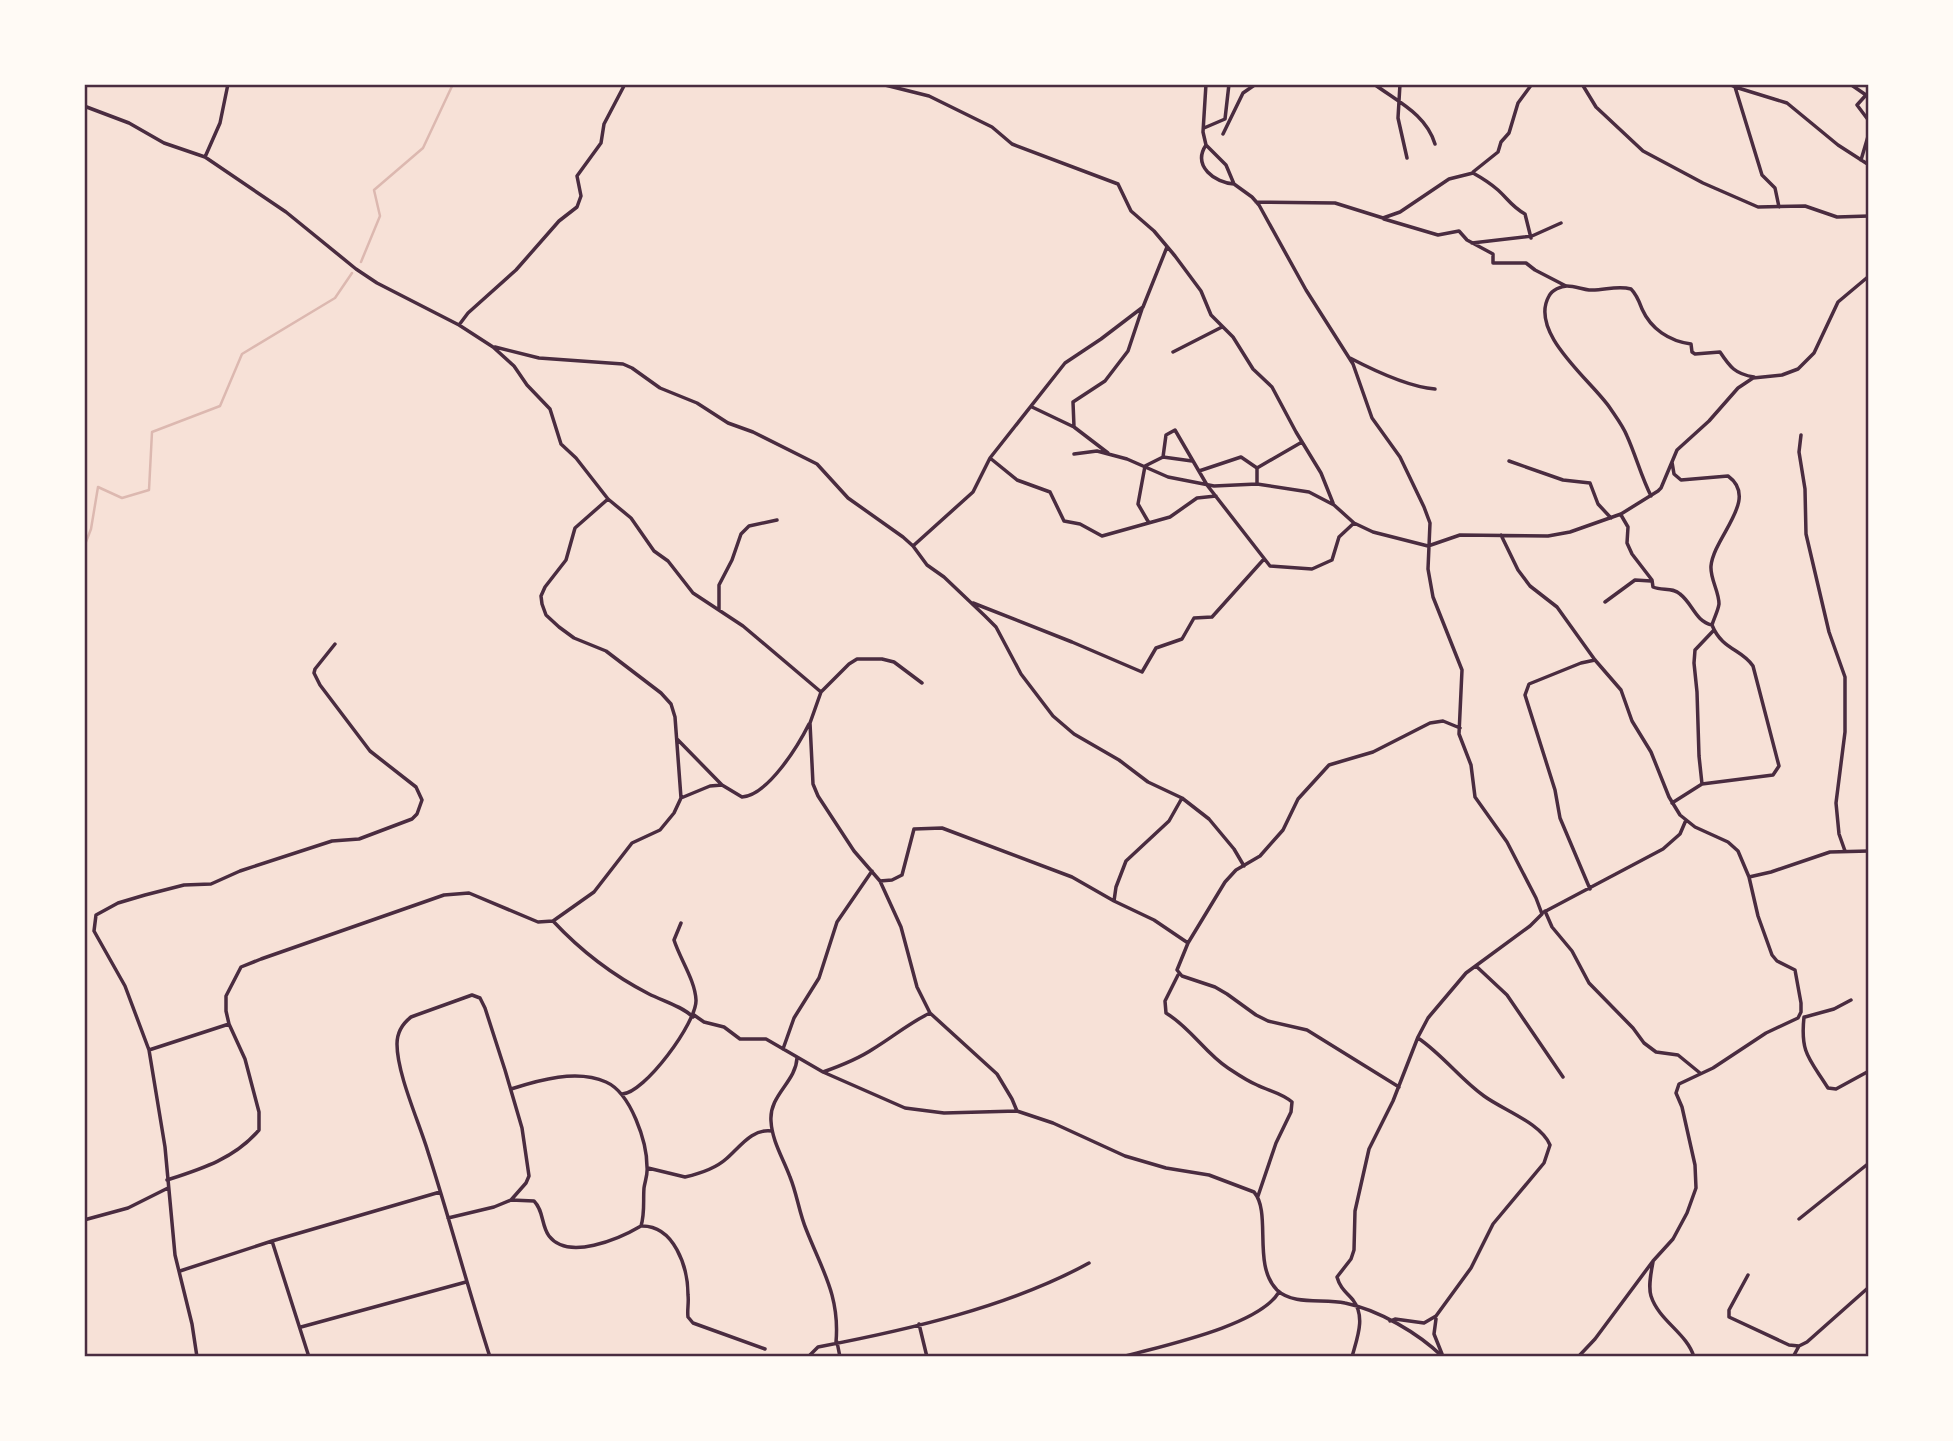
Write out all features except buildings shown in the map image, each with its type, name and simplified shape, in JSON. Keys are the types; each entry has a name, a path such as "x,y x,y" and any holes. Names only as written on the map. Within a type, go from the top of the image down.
{"street":[{"path":"205,157 219,123 228,84"},
{"path":"459,325 468,313 516,270 559,221 577,207 581,196 577,180 579,171 601,143 604,124 625,84"},
{"path":"881,84 929,96 992,127 1012,144 1118,184 1131,211 1154,231 1167,247 1201,291 1211,315 1233,337 1253,369 1272,387 1321,473 1334,505"},
{"path":"1206,84 1206,145 1202,154 1205,168 1219,181 1234,184"},
{"path":"1204,128 1225,119 1229,84"},
{"path":"1223,134 1243,93 1256,84"},
{"path":"1374,84 1399,100 1431,129 1435,144"},
{"path":"1400,84 1398,118 1407,158"},
{"path":"1383,218 1400,212 1449,179 1473,173 1498,152 1501,142 1509,133 1518,103 1532,84"},
{"path":"1582,84 1595,107 1643,151 1703,183 1758,207 1805,206 1837,217 1869,216"},
{"path":"1729,84 1787,103 1838,145 1869,165"},
{"path":"1850,84 1866,96 1857,105 1869,121"},
{"path":"1735,87 1762,175 1775,188 1779,207"},
{"path":"84,106 130,123 164,143 205,157 286,212 377,283 459,325 493,347 514,366 527,385 550,409 561,444 576,457 608,499 631,518 657,555 668,561 693,593 743,626 821,692"},
{"path":"1861,160 1869,133"},
{"path":"1206,145 1226,165 1234,184 1256,202 1348,357 1372,418 1400,457 1424,508 1430,523 1428,569 1433,597 1462,670 1460,729 1471,765 1475,797 1507,842 1552,927 1572,951 1589,983 1644,1043 1659,1053 1678,1055 1701,1073"},
{"path":"1473,173 1489,182 1512,207 1525,214 1531,237"},
{"path":"1256,202 1335,204 1438,235 1459,231 1472,243 1493,254 1493,263 1526,263 1566,286 1588,290 1615,286 1631,289 1643,312 1664,335 1691,344 1695,354 1720,352 1737,373 1756,377 1782,375 1798,369 1814,353 1838,302 1869,276"},
{"path":"1472,243 1531,237 1562,223"},
{"path":"1074,427 1073,402 1105,381 1128,351 1167,247"},
{"path":"1566,286 1552,291 1547,299 1546,313 1550,334 1556,345 1603,397 1626,433 1651,496"},
{"path":"913,546 973,492 990,458 1065,363 1143,307"},
{"path":"1173,352 1222,327"},
{"path":"493,347 539,358 604,361 632,368 660,388 697,403 728,423 817,464 848,498 913,546 927,565 996,627 1021,674 1053,716 1074,734 1119,760 1148,782 1182,798 1209,819 1234,849 1244,866"},
{"path":"1348,357 1388,376 1435,389"},
{"path":"1074,454 1087,451 1109,454 1168,477 1207,485 1257,484 1309,492 1334,505 1354,523 1385,536 1428,546 1460,536 1548,536 1570,532 1612,518 1651,496 1661,488 1672,460 1684,443 1710,421 1742,383 1756,377"},
{"path":"1031,407 1074,427 1109,454"},
{"path":"1163,457 1166,435 1175,430 1207,485 1270,566 1312,569 1332,560 1339,537 1354,523"},
{"path":"1801,435 1799,452 1805,489 1806,534 1829,632 1845,677 1845,732 1836,803 1839,834 1845,851"},
{"path":"1257,468 1302,442"},
{"path":"1145,466 1163,457 1193,461"},
{"path":"1199,471 1241,457 1257,468"},
{"path":"990,458 1017,480 1050,492 1064,521 1080,524 1102,536 1170,517 1197,498 1216,496"},
{"path":"1672,460 1674,474 1681,480 1728,476 1737,486 1739,504 1736,515 1717,544 1711,566 1719,603 1713,627 1695,650 1693,663 1698,692 1702,784"},
{"path":"1509,461 1563,480 1590,483 1598,504 1612,518"},
{"path":"1145,466 1138,504 1149,523"},
{"path":"1257,468 1257,484"},
{"path":"167,1180 229,1156 259,1130 259,1112 245,1059 229,1024 226,996 241,967 444,895 469,893 538,922 553,921 594,892 632,843 660,830 674,813 681,798 674,710 661,693 606,652 574,638 559,627 546,615 541,604 545,587 566,560 575,528 608,499"},
{"path":"1621,514 1628,527 1627,543 1652,580 1653,587 1680,593 1699,619 1713,627 1731,650 1749,660 1753,666 1779,766 1773,775 1702,784 1672,803"},
{"path":"719,610 719,585 741,534 749,526 777,520"},
{"path":"1501,535 1518,570 1530,586 1557,607 1595,660 1621,690 1632,721 1651,752 1672,803 1695,827 1728,842 1738,851 1749,877 1758,916 1772,955 1777,961 1791,966 1797,976 1808,1059 1828,1088 1836,1088 1869,1071"},
{"path":"971,603 1072,642 1142,673 1156,648 1182,639 1194,618 1212,617 1264,559"},
{"path":"1605,602 1636,580 1651,581"},
{"path":"197,1357 175,1255 165,1147 149,1049 125,986 94,931 96,915 118,903 145,895 184,885 211,884 240,871 332,841 359,839 412,819 417,814 422,800 416,787 370,751 314,673 335,644"},
{"path":"676,737 722,785 742,797 755,793 791,756 810,723 821,692 849,664 857,659 894,662 922,683"},
{"path":"1590,889 1563,826 1555,790 1525,695 1529,684 1558,671 1595,660"},
{"path":"1443,1356 1390,1321 1358,1307 1340,1302 1313,1302 1279,1292 1270,1280 1264,1260 1258,1196 1276,1143 1291,1112 1292,1102 1256,1085 1214,1058 1185,1026 1166,1013 1165,1001 1179,974 1177,970 1180,957 1225,882 1236,870 1260,856 1277,837 1298,799 1329,765 1373,752 1430,723 1443,721 1460,729"},
{"path":"810,723 813,784 859,858 880,881 901,927 917,987 930,1013 997,1074 1017,1111"},
{"path":"681,798 710,786 722,785"},
{"path":"1114,901 1116,887 1126,861 1169,821 1182,798"},
{"path":"1352,1357 1361,1322 1358,1307 1344,1291 1337,1277 1351,1259 1355,1211 1369,1149 1428,1018 1466,973 1530,926 1544,912 1672,843 1680,834 1686,820"},
{"path":"880,881 892,880 901,874 914,829 942,828 1072,877 1154,920 1188,943"},
{"path":"1749,877 1789,867 1821,854 1869,852"},
{"path":"783,1049 794,1018 819,978 837,922 872,871"},
{"path":"553,921 566,935 623,979 704,1022 724,1027 740,1039 766,1040 823,1072 905,1108 922,1111 1017,1111 1053,1123 1117,1153 1166,1168 1209,1175 1254,1192 1258,1196"},
{"path":"621,1094 632,1092 643,1082 676,1044 694,1016 696,999 693,987 674,940 681,923"},
{"path":"1476,966 1507,995 1563,1077"},
{"path":"1179,974 1215,987 1268,1021 1307,1030 1399,1087"},
{"path":"490,1357 397,1046 403,1023 411,1017 466,996 480,998 485,1008 522,1128 529,1176 511,1200"},
{"path":"1578,1357 1622,1306 1653,1261 1673,1239 1687,1213 1696,1188 1695,1165 1682,1107 1676,1093 1679,1084 1731,1057 1766,1033 1802,1017 1834,1009 1851,1000"},
{"path":"823,1072 849,1063 906,1025 930,1013"},
{"path":"149,1049 229,1024"},
{"path":"1390,1321 1395,1319 1424,1323 1436,1317 1471,1268 1493,1224 1544,1163 1550,1145 1541,1131 1483,1096 1437,1051 1418,1037"},
{"path":"797,1058 796,1071 776,1098 771,1111 772,1131 796,1191 805,1228 826,1273 835,1307 836,1342 840,1357"},
{"path":"511,1089 572,1076 606,1082 621,1094 637,1123 648,1168 644,1186 644,1214 640,1226"},
{"path":"648,1168 685,1177 692,1176 725,1160 754,1134 765,1130 772,1131"},
{"path":"1799,1219 1869,1163"},
{"path":"84,1220 128,1208 168,1188"},
{"path":"180,1271 440,1192"},
{"path":"448,1218 511,1200 534,1201 540,1207 544,1227 550,1238 566,1248 594,1246 640,1226 660,1230 674,1243 689,1293 688,1318 692,1323 765,1349"},
{"path":"272,1241 309,1357"},
{"path":"1653,1261 1650,1287 1653,1301 1668,1323 1684,1338 1694,1357"},
{"path":"808,1357 818,1347 919,1324 1013,1298 1056,1281 1089,1263"},
{"path":"1748,1275 1729,1310 1729,1317 1766,1336 1799,1346 1869,1287"},
{"path":"301,1327 466,1282"},
{"path":"1122,1357 1251,1316 1267,1306 1279,1292"},
{"path":"1436,1317 1434,1334 1443,1356"},
{"path":"919,1324 927,1357"},
{"path":"1793,1357 1799,1346"}],"waterway":[{"path":"361,262 380,216 374,190 423,148 453,84"},
{"path":"84,547 91,529 98,487 122,498 149,490 152,432 220,406 242,354 335,298 352,273"}]}
